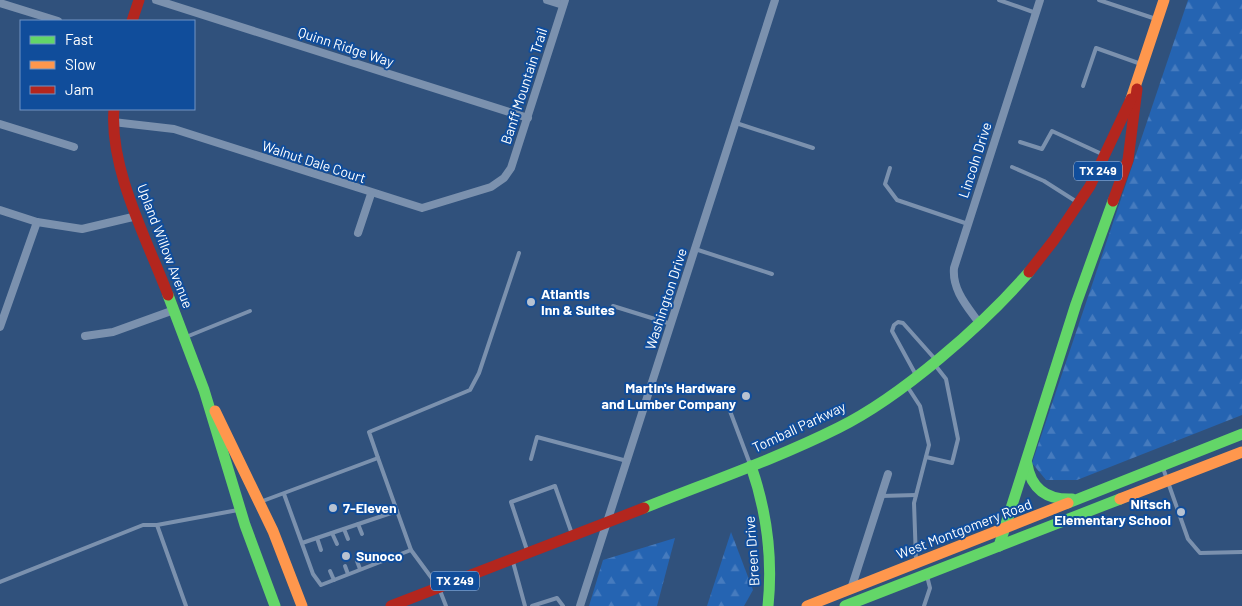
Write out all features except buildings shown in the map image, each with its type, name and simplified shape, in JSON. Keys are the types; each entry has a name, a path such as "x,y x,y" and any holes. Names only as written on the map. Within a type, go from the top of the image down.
{"main road":[{"path":"132,20 139,0"},
{"name":"TX 249","path":"1139,80 1164,0"},
{"path":"999,546 1076,304 1128,160 1139,80"},
{"name":"Tomball Parkway","path":"391,606 751,466 839,428 906,384 935,362 978,323 1044,255 1106,156 1139,80"},
{"name":"Upland Willow Avenue","path":"114,110 113,122 120,170 204,390 240,510 258,564 275,606"},
{"name":"Upland Willow Avenue","path":"204,390 260,502 302,606"},
{"name":"West Montgomery Road","path":"807,606 1242,434"},
{"name":"West Montgomery Road","path":"845,606 1242,452"},
{"path":"1026,459 1028,475 1033,485 1042,493 1060,500 1079,498"},
{"name":"Breen Drive","path":"751,466 768,534 770,580 768,606"},
{"path":"240,510 260,502"}],"street":[{"name":"Quinn Ridge Way","path":"156,0 528,118"},
{"path":"546,0 564,3"},
{"name":"Washington Drive","path":"580,606 775,0"},
{"name":"Lincoln Drive","path":"978,323 960,296 953,278 954,268 1040,0"},
{"path":"0,3 55,20"},
{"name":"Banff Mountain Trail","path":"504,178 512,168 564,3"},
{"name":"Walnut Dale Court","path":"113,122 174,129 371,194 422,208 491,187 504,178"},
{"path":"0,124 74,148"},
{"path":"358,233 371,194"},
{"path":"0,210 37,222 82,229 137,216"},
{"path":"0,327 37,222"},
{"path":"85,336 113,332 174,310"},
{"path":"851,589 888,474"}],"lane":[{"path":"999,0 1036,13"},
{"path":"1099,0 1114,2 1158,20"},
{"path":"1083,86 1096,48 1144,65"},
{"path":"736,123 813,148"},
{"path":"1020,142 1042,149 1052,131 1106,156"},
{"path":"1012,167 1044,181 1078,203"},
{"path":"890,168 885,184 897,200 968,224"},
{"path":"695,249 772,274"},
{"path":"446,606 439,588 411,550 369,432 470,390 479,373 519,253"},
{"path":"613,306 671,324"},
{"path":"184,338 250,311"},
{"path":"917,376 892,331 894,325 898,322 903,323 935,362 946,379 958,439 952,463 926,457"},
{"path":"906,384 920,406 929,445 914,504 916,564"},
{"path":"730,411 751,466"},
{"path":"531,459 537,437 627,462"},
{"path":"260,502 378,458"},
{"path":"1162,466 1188,539 1200,553 1242,552"},
{"path":"528,553 511,502 555,486 573,536"},
{"path":"284,494 313,574 321,585 411,550"},
{"path":"880,496 916,495"},
{"path":"0,582 143,525 158,525 240,510"},
{"path":"302,543 397,510"},
{"path":"358,524 362,534"},
{"path":"158,525 186,606"},
{"path":"344,529 348,539"},
{"path":"332,533 336,544"},
{"path":"317,538 321,550"},
{"path":"371,556 374,564"},
{"path":"512,559 524,606"},
{"path":"356,561 360,570"},
{"path":"345,566 348,574"},
{"path":"330,571 334,580"},
{"path":"924,606 930,588 927,574"},
{"path":"532,606 557,598 563,606"}],"green space":[{"path":"1188,0 1242,0 1242,415 1077,480 1046,480 1032,463"},
{"path":"731,532 753,590 744,606 707,606"},
{"path":"675,538 657,606 589,606 603,560"}],"traffic: fast":[{"path":"999,546 1076,304 1113,201"},
{"path":"644,508 791,450 862,415 888,398 940,358 989,314 1029,272"},
{"path":"168,295 204,390 245,525 275,606"},
{"path":"1068,503 1242,434"},
{"path":"1027,464 1032,480 1042,491 1055,497 1072,499"},
{"path":"751,466 765,518 770,570 768,606"},
{"path":"845,606 1120,499"}],"traffic: slow":[{"path":"1131,99 1164,0"},
{"path":"215,411 273,531 302,606"},
{"path":"1120,499 1242,452"},
{"path":"807,606 1068,503"}],"traffic: jam":[{"path":"132,20 139,0"},
{"path":"1113,201 1128,160 1137,89"},
{"path":"1029,272 1054,240 1090,186 1131,99"},
{"path":"114,110 114,132 123,179 140,228 168,295"},
{"path":"391,606 644,508"}],"place":[{"name":"Atlantis Inn & Suites","path":"531,302"},
{"name":"Martin's Hardware and Lumber Company","path":"746,396"},
{"name":"7-Eleven","path":"333,508"},
{"name":"Nitsch Elementary School","path":"1181,512"},
{"name":"Sunoco","path":"346,556"}]}
